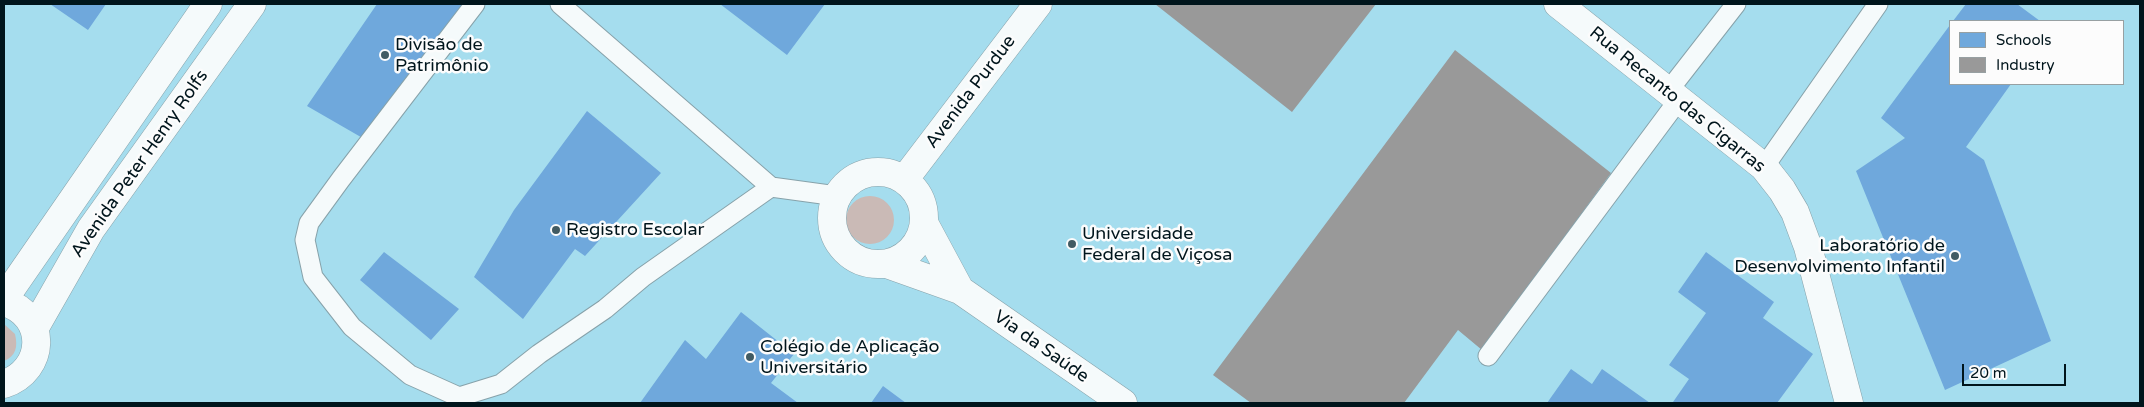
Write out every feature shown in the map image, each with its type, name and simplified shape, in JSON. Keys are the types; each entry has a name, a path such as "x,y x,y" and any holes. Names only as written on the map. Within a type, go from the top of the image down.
{"street":[{"name":"Avenida Peter Henry Rolfs","path":"4,300 208,4"},
{"name":"Avenida Peter Henry Rolfs","path":"34,330 91,229 252,4"},
{"name":"Avenida Purdue","path":"904,180 1038,4"},
{"name":"Rua Recanto das Cigarras","path":"1558,4 1764,167 1782,190 1795,212 1808,247 1849,403"},
{"path":"867,173 892,174 904,180 920,198 924,223 920,237 912,250 900,259 887,264 872,264 857,260 845,252 837,240 832,225 832,211 837,196 844,186 867,173"},
{"name":"Via da Saúde","path":"924,223 960,290"},
{"name":"Via da Saúde","path":"887,264 960,290 1123,403"},
{"path":"4,300 22,311 34,330 37,343 34,357 28,369 18,379 4,384"}],"lane":[{"path":"475,4 341,179 310,223 305,240 314,277 352,327 410,375 459,397 501,384 552,344 605,309 643,278 771,187"},
{"path":"560,4 771,187 837,196"},
{"path":"1488,356 1736,4"},
{"path":"1764,167 1878,4"}],"shaded area":[{"name":"Universidade Federal de Viçosa","path":"4,4 2140,4 2140,403 4,403"},
{"path":"870,196 879,198 887,203 892,211 894,220 892,229 887,237 879,242 870,244 861,242 853,237 848,229 846,220 848,211 853,203 861,198"},
{"path":"4,324 15,334 16,343 14,354 4,361"}],"building: Schools":[{"path":"50,4 106,4 88,30"},
{"name":"Divisão de Patrimônio","path":"377,4 466,4 366,140 307,106"},
{"path":"720,4 825,4 787,55"},
{"path":"1966,4 2017,4 2039,20 1954,20"},
{"name":"Laboratório de Desenvolvimento Infantil","path":"1949,26 1949,85 2010,85 1966,147 1984,160 2051,341 1945,390 1856,171 1905,138 1881,118"},
{"name":"Registro Escolar","path":"587,111 661,173 585,256 575,249 523,319 474,277 514,210"},
{"path":"384,252 459,309 431,340 360,280"},
{"path":"1706,252 1774,302 1763,318 1813,354 1777,403 1673,402 1689,379 1669,365 1706,313 1678,292"},
{"name":"Colégio de Aplicação Universitário","path":"741,312 794,354 771,383 798,403 640,403 685,340 706,359"},
{"path":"1571,369 1592,384 1602,369 1650,403 1547,403"},
{"name":"Colégio de Aplicação Universitário","path":"883,386 906,403 871,403"}],"building: Industry":[{"path":"1155,4 1376,4 1292,112"},
{"path":"1455,50 1611,173 1482,350 1458,330 1404,403 1251,403 1213,375"}],"place":[{"name":"Divisão de Patrimônio","path":"385,55"},
{"name":"Registro Escolar","path":"556,230"},
{"name":"Universidade Federal de Viçosa","path":"1072,244"},
{"name":"Laboratório de Desenvolvimento Infantil","path":"1955,256"},
{"name":"Colégio de Aplicação Universitário","path":"750,357"}]}
